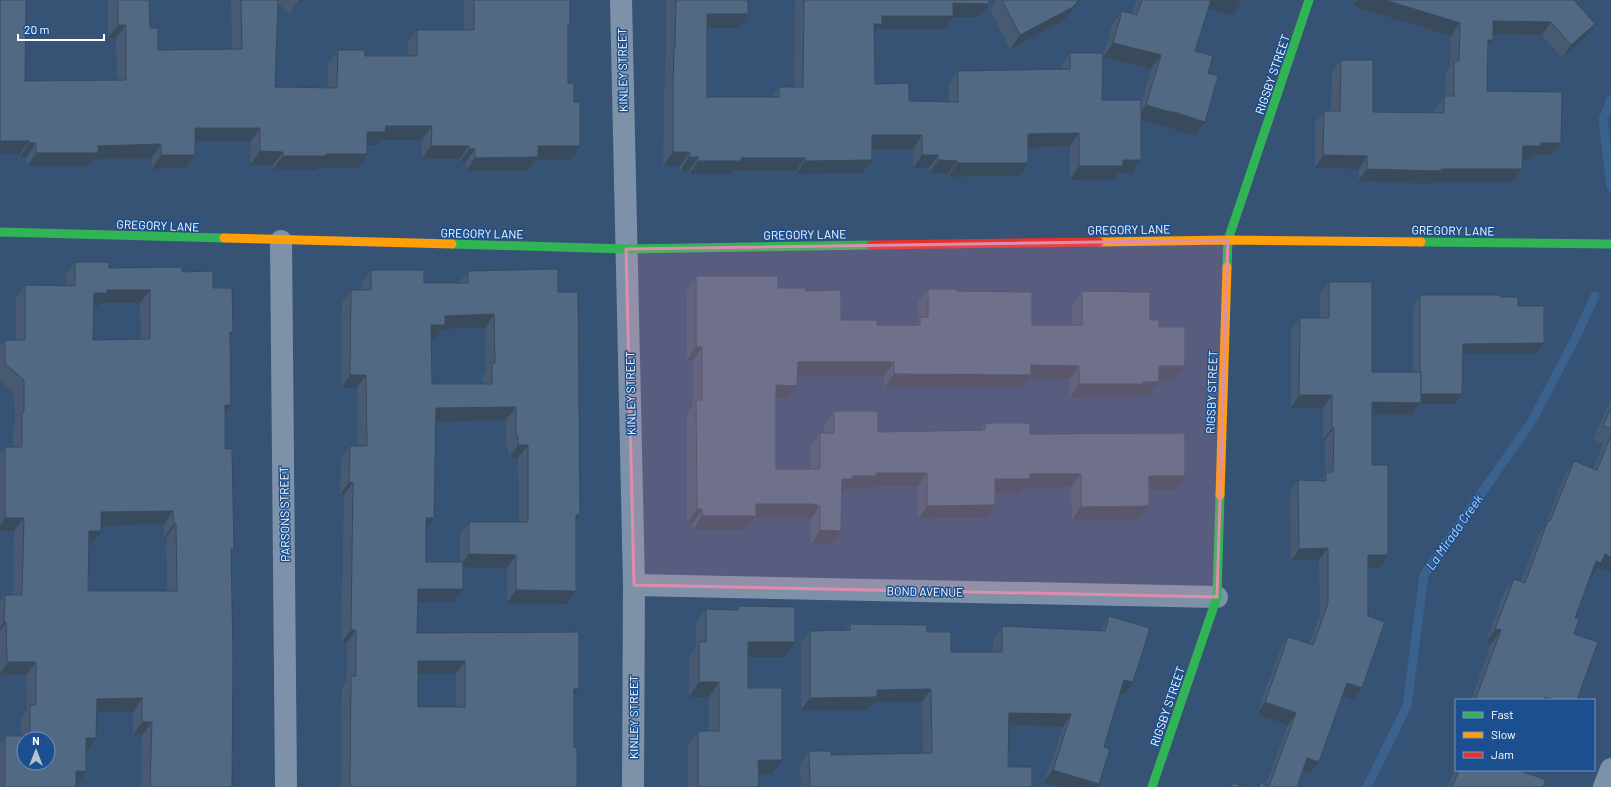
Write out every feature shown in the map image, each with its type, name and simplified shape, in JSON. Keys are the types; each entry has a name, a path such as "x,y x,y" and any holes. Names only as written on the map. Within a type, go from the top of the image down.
{"street":[{"name":"KINLEY STREET","path":"621,0 634,585 633,787"},
{"name":"RIGSBY STREET","path":"1152,787 1216,597 1228,240 1309,0"},
{"name":"GREGORY LANE","path":"0,232 626,249 1228,240 1611,244"},
{"name":"PARSONS STREET","path":"281,240 286,787"},
{"name":"BOND AVENUE","path":"634,585 1216,597"},
{"path":"1604,787 1611,768"}],"highlighted area":[{"path":"1228,240 1217,597 634,585 626,249"}],"building":[{"path":"0,0 26,0 25,81 126,80 126,25 118,25 118,0 149,0 150,28 158,28 158,50 242,49 241,0 278,0 275,87 337,88 338,50 365,50 365,56 417,56 417,30 474,30 474,0 570,0 570,24 568,24 568,83 574,83 574,102 580,102 580,146 538,146 538,157 475,158 475,149 469,149 469,146 431,146 432,126 386,126 385,132 367,132 367,154 283,156 283,152 260,151 260,128 195,128 195,155 161,155 161,144 98,146 98,153 36,153 36,143 29,143 29,141 0,141"},
{"path":"676,0 748,0 748,14 707,14 707,97 779,97 779,87 803,87 804,0 989,0 989,4 953,3 953,16 882,16 882,24 874,24 875,84 909,83 909,101 958,102 958,71 1070,69 1070,53 1103,53 1102,100 1141,100 1141,160 1123,160 1123,166 1079,166 1079,133 1028,134 1028,163 957,163 957,161 938,160 938,155 922,155 922,135 872,135 872,160 805,161 805,158 741,158 741,161 698,161 698,157 689,157 690,152 673,152 673,89"},
{"path":"1002,0 1079,0 1073,7 1020,35"},
{"path":"1142,0 1211,0 1195,51 1213,56 1208,73 1218,76 1205,122 1146,105 1161,55 1113,43 1122,11 1137,15"},
{"path":"1385,0 1574,0 1595,24 1571,45 1551,22 1493,21 1493,40 1488,40 1487,91 1562,92 1561,143 1541,143 1541,146 1523,146 1522,169 1441,169 1441,171 1367,169 1367,156 1323,155 1324,111 1340,111 1341,60 1373,60 1373,112 1444,113 1444,96 1454,96 1454,61 1459,61 1460,23"},
{"path":"75,262 109,262 109,268 182,267 182,272 213,271 213,288 232,288 233,332 230,332 231,405 225,405 225,449 232,449 234,549 231,549 233,657 232,787 150,787 152,722 142,722 142,698 97,699 96,738 86,738 86,771 76,771 76,787 5,787 5,736 16,736 16,771 56,771 56,731 30,731 30,705 36,705 36,662 8,662 6,622 4,622 5,595 22,595 24,518 5,518 5,447 22,447 24,380 5,364 5,340 25,340 25,285 75,286","holes":["107,290 150,290 150,339 93,340 94,293 107,293","173,511 174,524 176,524 177,591 88,591 89,531 101,531 101,512"]},
{"path":"558,269 558,292 578,292 580,515 576,515 576,591 516,590 516,555 469,554 469,522 528,522 528,445 518,445 518,436 516,433 516,407 436,408 434,518 426,518 426,562 463,562 463,589 418,589 417,633 579,632 579,689 574,689 574,747 577,747 577,787 350,787 351,676 356,676 356,630 351,630 353,482 349,482 350,446 367,446 366,375 350,375 351,290 371,290 371,270 424,270 424,283 468,283 468,271","holes":["494,314 495,363 492,363 492,384 432,384 431,325 445,325 445,316","418,661 465,661 465,707 418,707"]},
{"path":"696,276 778,276 778,288 806,288 806,291 841,290 841,320 877,320 877,325 920,325 920,317 928,317 928,289 1032,292 1032,325 1082,325 1082,291 1150,292 1150,320 1159,320 1159,327 1185,327 1185,366 1159,366 1159,382 1143,382 1143,384 1079,384 1079,366 1031,365 1031,375 894,374 894,362 798,362 797,386 776,385 776,469 820,469 820,433 834,433 834,411 878,411 878,432 985,430 985,423 1030,423 1030,434 1185,433 1185,476 1149,476 1149,506 1081,507 1081,474 1030,474 1030,479 995,479 995,505 927,506 927,473 876,473 876,476 852,476 852,479 842,479 841,531 820,530 820,506 812,504 756,504 756,516 702,516 702,509 697,509 696,400 702,400 702,347 696,347"},
{"path":"1329,282 1372,282 1372,372 1421,372 1421,403 1372,402 1372,465 1388,465 1388,555 1368,555 1368,616 1385,622 1362,688 1347,683 1319,762 1307,758 1297,787 1259,787 1260,783 1269,786 1296,713 1265,702 1288,637 1313,645 1328,603 1328,548 1299,549 1298,480 1326,481 1326,472 1333,472 1334,428 1332,428 1332,395 1299,395 1300,318 1329,318"},
{"path":"1420,295 1501,295 1501,297 1518,297 1518,306 1544,306 1544,343 1463,344 1462,394 1421,394"},
{"path":"1611,407 1611,429 1603,426"},
{"path":"1611,435 1611,557 1605,554 1601,563 1596,561 1575,618 1579,619 1574,634 1598,642 1577,699 1551,699 1545,697 1544,699 1475,699 1501,630 1495,629 1514,579 1525,583 1548,520 1550,521 1574,461 1597,470"},
{"path":"738,606 795,607 795,642 748,642 748,688 782,688 782,760 758,760 759,787 698,787 698,731 719,731 719,682 699,682 699,642 706,642 706,609 738,610"},
{"path":"1109,616 1150,628 1133,682 1124,680 1104,747 1110,749 1099,784 1053,770 1071,714 1009,713 1008,767 1032,767 1032,787 810,787 809,751 831,751 831,755 932,753 931,689 877,690 877,697 810,698 810,631 850,630 850,624 927,625 927,632 951,632 951,652 1002,652 1002,626 1105,631"},
{"path":"1459,771 1521,771 1546,780 1543,787 1452,787"},
{"path":"1233,783 1246,787 1231,787"}],"waterway":[{"name":"La Mirada Creek","path":"1611,99 1603,120 1611,187"},
{"name":"La Mirada Creek","path":"1367,787 1407,706 1424,575 1532,421 1575,339 1595,296"}],"traffic: fast":[{"path":"1227,267 1228,240 1309,0"},
{"path":"0,232 224,238"},
{"path":"1421,242 1611,244"},
{"path":"452,244 626,249 871,245"},
{"path":"1152,787 1217,597 1220,495"}],"traffic: slow":[{"path":"224,238 452,244"},
{"path":"1099,242 1228,240 1421,242"},
{"path":"1220,495 1227,267"}],"traffic: jam":[{"path":"871,245 1099,242"}]}
